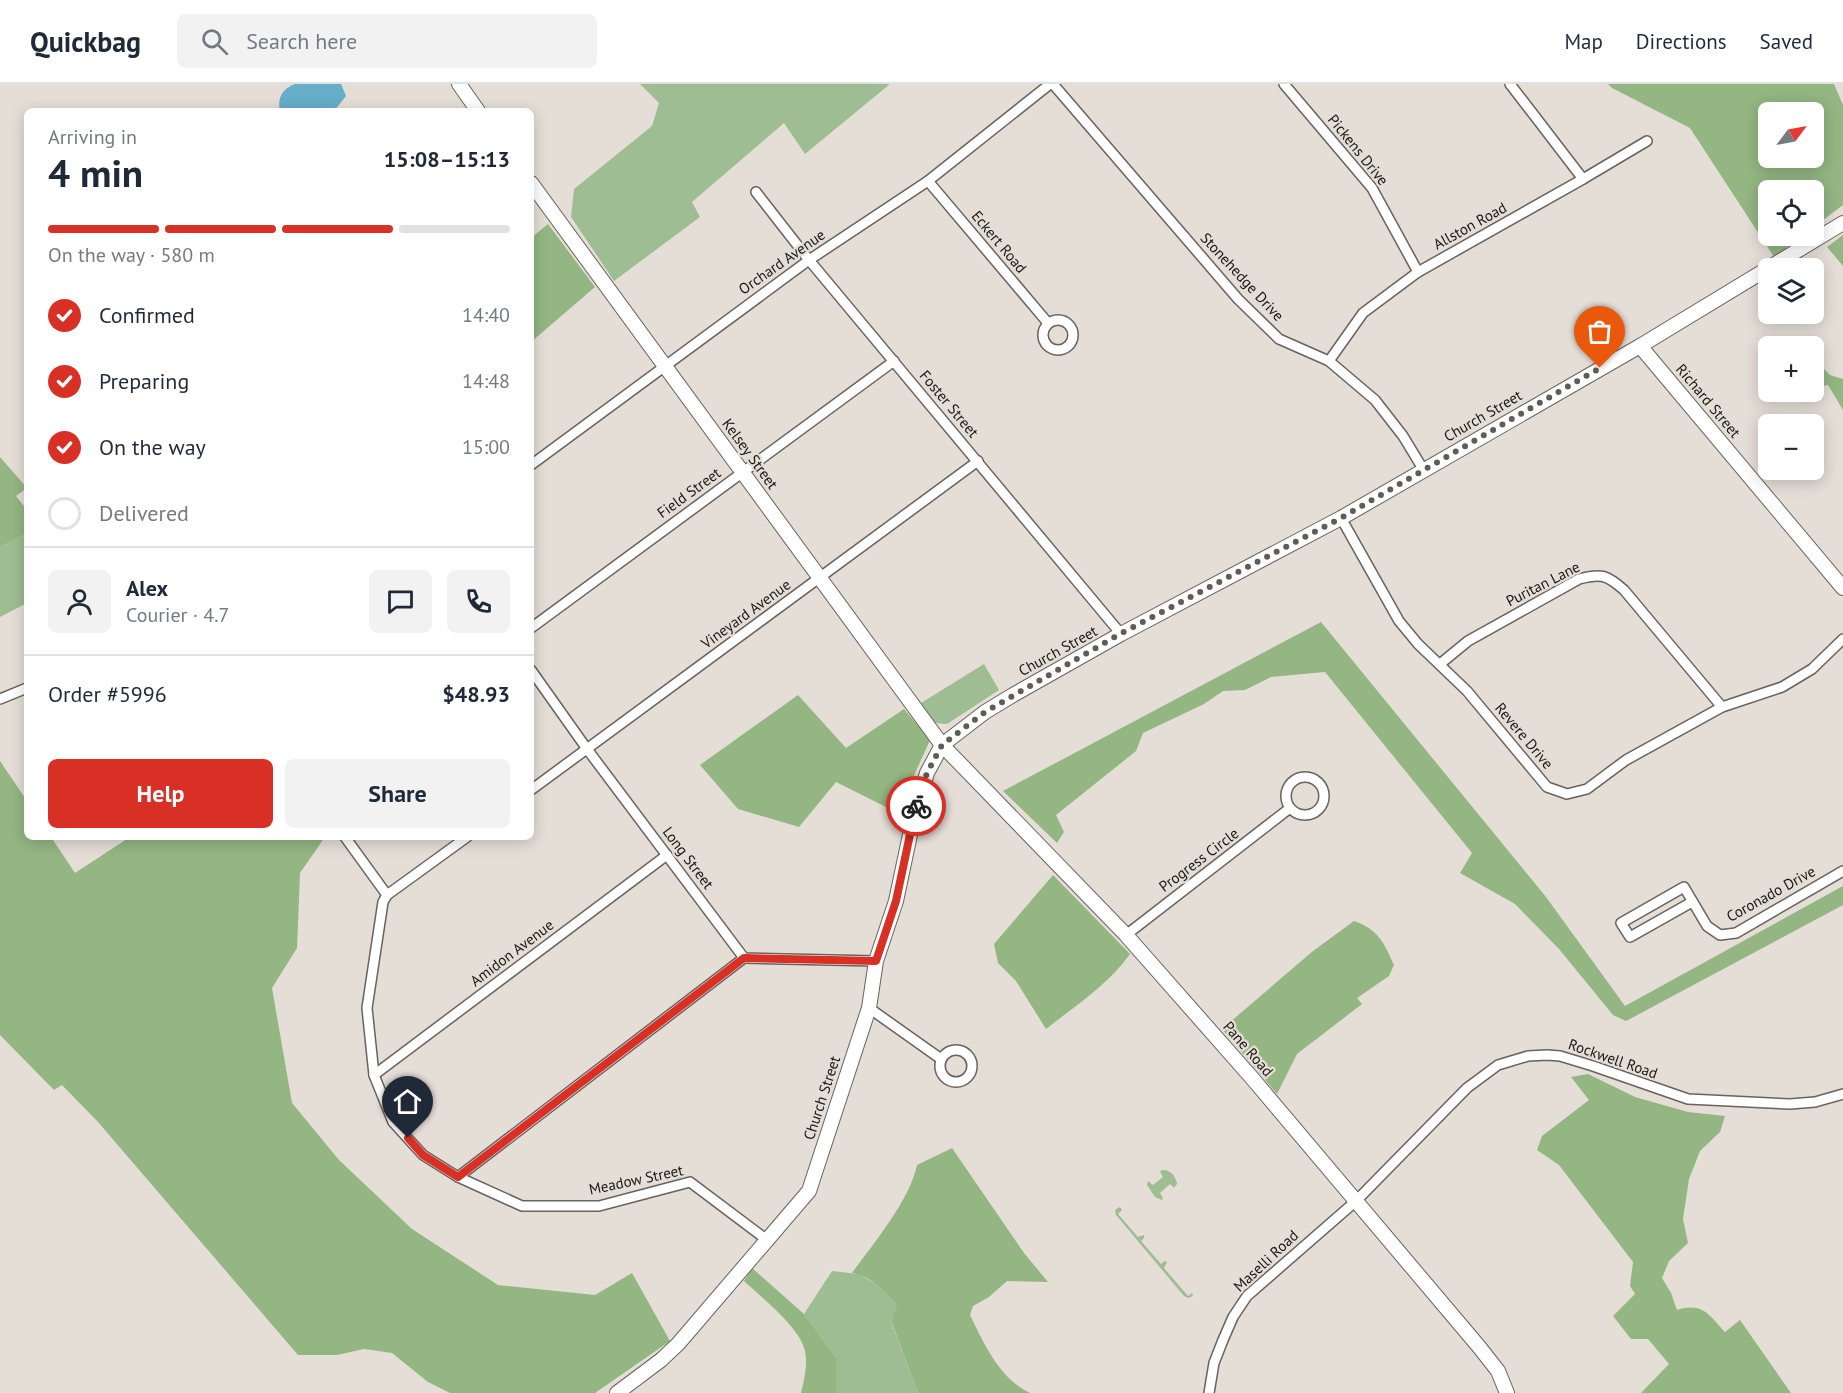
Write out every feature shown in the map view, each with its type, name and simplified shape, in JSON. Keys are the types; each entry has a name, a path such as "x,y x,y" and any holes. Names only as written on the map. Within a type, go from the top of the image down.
{"street":[{"path":"459,84 476,108"},
{"name":"Orchard Avenue","path":"534,463 809,260 928,181 1051,84"},
{"name":"Stonehedge Drive","path":"1051,84 1238,299 1279,339 1329,361 1375,400 1403,436 1423,469"},
{"name":"Pickens Drive","path":"1284,84 1372,189 1418,272"},
{"path":"1510,84 1583,179"},
{"name":"Allston Road","path":"1329,361 1363,313 1418,272 1647,141"},
{"name":"Eckert Road","path":"928,181 1048,323"},
{"name":"Kelsey Street","path":"534,187 942,745"},
{"name":"Foster Street","path":"756,192 809,260 1120,634"},
{"name":"Church Street","path":"617,1393 661,1360 678,1344 809,1191 869,1008 876,961 896,901 918,801 927,773 942,745 978,717 1013,695 1120,634 1341,518 1640,346 1843,224"},
{"name":"Richard Street","path":"1640,346 1843,588"},
{"name":"Field Street","path":"534,626 894,361"},
{"name":"Vineyard Avenue","path":"534,788 978,461"},
{"name":"Revere Drive","path":"1341,518 1399,621 1418,644 1467,692 1547,787 1567,794 1587,789 1626,760 1722,707 1782,687 1812,669 1843,639"},
{"name":"Puritan Lane","path":"1440,664 1468,641 1579,579 1595,574 1610,577 1624,590 1722,707"},
{"name":"Long Street","path":"534,674 744,958"},
{"path":"0,699 24,689"},
{"name":"Pane Road","path":"942,745 1126,935 1252,1078 1486,1356 1498,1371 1507,1393"},
{"path":"1304,777 1318,782 1324,796 1316,811 1305,815 1294,812 1290,808 1286,793 1291,783 1304,777"},
{"name":"Progress Circle","path":"1126,935 1290,808"},
{"path":"347,840 387,895 463,840"},
{"name":"Amidon Avenue","path":"374,1075 667,855"},
{"name":"Coronado Drive","path":"1692,902 1707,926 1720,935 1736,933 1843,871"},
{"path":"1684,887 1692,902 1630,937 1621,922 1684,887"},
{"name":"Meadow Street","path":"387,895 382,902 367,1008 374,1075 393,1122 423,1155 458,1177 522,1206 598,1206 690,1182 767,1240"},
{"path":"458,1177 744,958 876,961"},
{"path":"869,1008 941,1059"},
{"name":"Rockwell Road","path":"1356,1201 1467,1088 1486,1072 1510,1060 1547,1055 1567,1058 1688,1100 1790,1104 1815,1102 1843,1094"},
{"name":"Maselli Road","path":"1209,1393 1214,1363 1223,1340 1233,1317 1247,1296 1356,1201"}],"green space":[{"path":"640,84 890,84 805,154 784,123 692,202 700,217 614,281 571,217 574,189 652,126 659,103"},
{"path":"1608,84 1834,84 1843,105 1843,205 1824,219 1824,180 1758,180 1758,232 1690,128"},
{"path":"548,224 595,287 534,339 534,236"},
{"path":"1843,235 1843,266 1827,247"},
{"path":"1767,246 1789,246 1774,257"},
{"path":"1824,369 1830,375 1843,379 1843,410 1828,385 1824,386"},
{"path":"0,457 24,485 24,490 16,496 24,506 24,535 0,547"},
{"path":"24,535 24,605 0,617 0,547"},
{"path":"1321,622 1546,897 1625,1006 1843,886 1843,905 1626,1021 1613,1015 1559,949 1515,904 1460,873 1472,853 1325,672 1271,677 1245,690 1223,691 1204,704 1143,733 1136,751 1056,815 1064,832 1057,843 1003,791"},
{"path":"984,664 999,690 947,724 935,723 921,703"},
{"path":"798,695 846,748 904,709 930,740 908,789 902,815 836,782 799,827 738,809 700,765"},
{"path":"0,761 24,797 24,840 53,840 75,873 125,840 323,840 300,873 297,948 272,988 292,1103 339,1160 412,1229 498,1285 595,1295 632,1273 670,1341 595,1393 450,1393 428,1382 392,1353 364,1349 337,1355 298,1355 98,1122 62,1085 54,1090 0,1035"},
{"path":"1053,875 1130,954 1102,985 1046,1029 1016,981 998,963 994,944"},
{"path":"1354,921 1380,938 1394,965 1389,976 1357,998 1362,1004 1297,1054 1277,1094 1222,1029 1313,951"},
{"path":"1588,1074 1635,1097 1688,1112 1725,1116 1720,1132 1700,1151 1689,1179 1683,1219 1688,1243 1669,1261 1662,1278 1677,1310 1699,1309 1710,1315 1725,1332 1740,1320 1791,1393 1641,1393 1669,1364 1648,1339 1631,1339 1613,1316 1635,1294 1630,1286 1633,1262 1559,1165 1537,1150 1542,1136 1589,1100 1571,1077"},
{"path":"952,1148 1024,1253 1048,1282 1007,1281 989,1297 973,1306 970,1315 994,1360 1010,1379 1030,1393 918,1393 892,1323 897,1304 871,1281 852,1273 899,1207 907,1193 917,1165"},
{"path":"1162,1170 1172,1174 1177,1184 1174,1188 1170,1184 1160,1193 1162,1200 1155,1197 1147,1185 1148,1181 1153,1185 1163,1177 1160,1172"},
{"path":"1120,1207 1122,1210 1118,1214 1138,1237 1144,1235 1141,1241 1161,1264 1167,1262 1164,1268 1188,1296 1192,1293 1193,1296 1188,1298 1184,1296 1116,1215 1115,1210"},
{"path":"752,1268 804,1314 836,1357 836,1393 801,1393 806,1361 802,1342 779,1313 744,1281"},
{"path":"832,1271 859,1274 876,1284 898,1304 892,1324 918,1393 836,1393 836,1357 804,1314"}],"water":[{"path":"295,84 341,84 346,96 336,108 280,108 279,102 287,88"}],"way so far":[{"path":"916,806 927,773 942,745 985,712 1120,634 1341,518 1600,368"}],"route":[{"path":"408,1138 423,1155 458,1177 744,958 876,961 896,901 916,806"}]}
